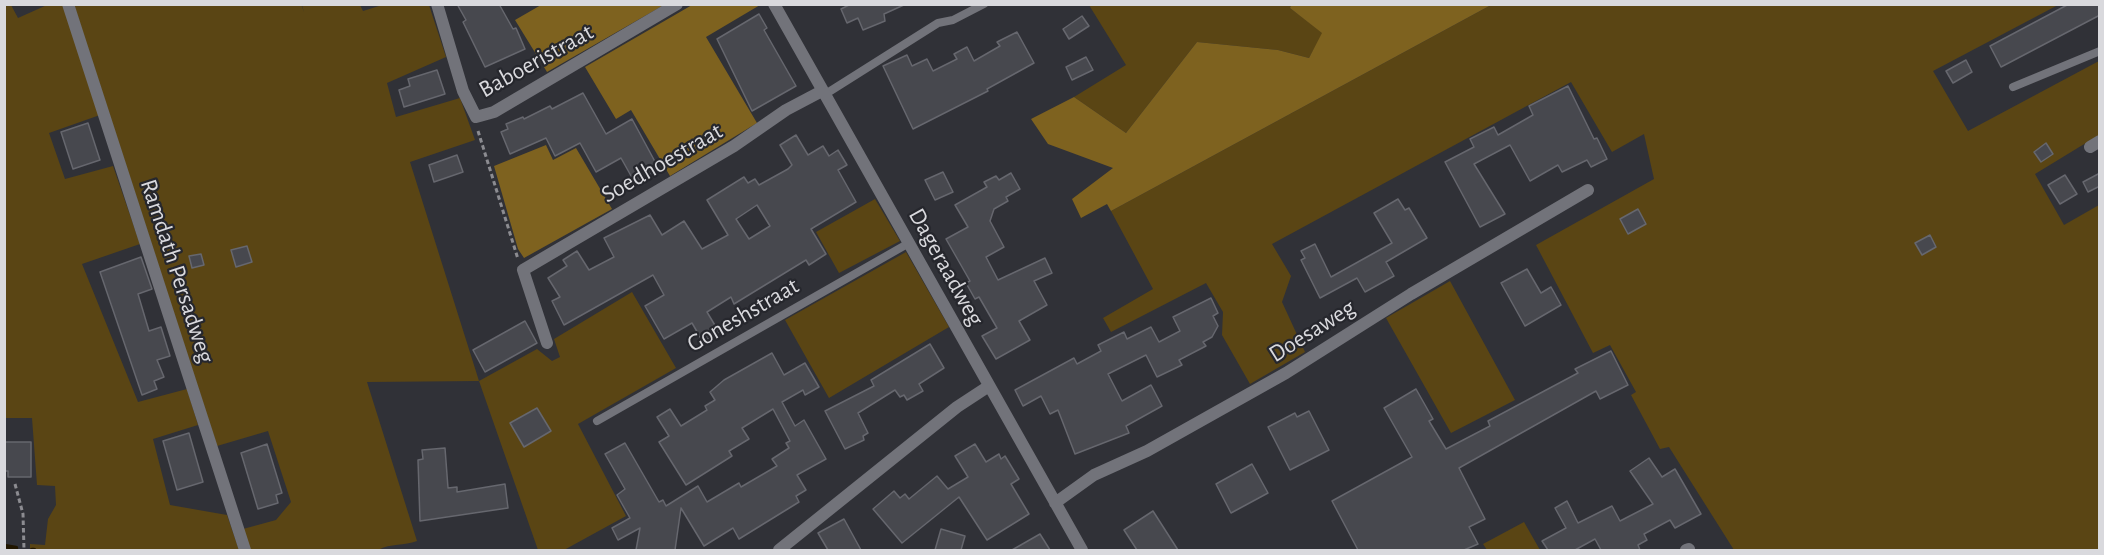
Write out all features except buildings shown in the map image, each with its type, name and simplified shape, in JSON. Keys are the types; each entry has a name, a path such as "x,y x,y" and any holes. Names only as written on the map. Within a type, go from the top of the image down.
{"street":[{"name":"Ramdath Persadweg","path":"68,4 245,550"},
{"path":"436,4 463,91 476,117"},
{"name":"Baboeristraat","path":"476,117 494,112 677,4"},
{"name":"Dageraadweg","path":"774,4 1082,550"},
{"name":"Soedhoestraat","path":"523,270 734,146 786,110 823,93"},
{"name":"Doesaweg","path":"1055,503 1094,475 1147,451 1286,373 1411,294 1588,190"},
{"path":"523,270 547,343"},
{"path":"779,550 875,471 957,407 989,386"}],"lane":[{"path":"823,93 938,23 952,20 984,4"},
{"path":"2013,87 2100,51"},
{"name":"Goneshstraat","path":"597,421 909,243"}],"path":[{"path":"476,117 479,143 513,250 523,270"},
{"path":"15,484 23,514 24,550"}],"shaded area":[{"path":"301,4 304,12 302,5 360,5 363,11 382,5 429,5 446,57 387,83 396,117 460,98 475,140 410,162 479,381 367,382 417,541 378,550 250,550 243,529 276,520 291,502 268,431 217,446 74,5"},
{"path":"5,5 11,5 18,18 47,5 63,5 100,115 49,133 65,179 113,166 140,244 82,264 138,402 187,389 198,425 153,439 170,505 227,515 239,550 30,550 30,544 45,545 48,519 56,505 55,486 37,485 32,418 5,418"},
{"path":"541,5 664,5 547,72 515,20"},
{"path":"692,5 760,5 706,37 757,123 670,176 631,110 616,119 585,67"},
{"path":"1089,5 1291,5 1290,8 1323,33 1309,58 1278,50 1197,42 1126,133 1074,97 1126,65"},
{"path":"1291,5 1491,5 1111,211 1107,204 1081,218 1072,199 1113,168 1048,144 1031,119 1074,97 1126,133 1197,42 1278,50 1309,58 1322,33 1290,8"},
{"path":"1491,5 2058,5 1933,71 1968,131 2099,61 2099,135 2035,174 2064,225 2099,205 2099,550 1734,550 1669,447 1660,449 1631,395 1636,392 1610,345 1593,353 1536,245 1654,179 1644,134 1612,152 1571,82 1272,244 1291,276 1282,302 1305,352 1250,384 1222,335 1223,312 1206,283 1111,332 1103,318 1153,289 1111,211"},
{"path":"546,145 553,160 576,148 612,209 524,258 518,249 494,166"},
{"path":"875,199 900,241 839,273 816,232"},
{"path":"906,252 949,327 829,398 785,320"},
{"path":"1450,281 1515,400 1451,433 1386,318"},
{"path":"632,292 676,368 578,424 626,516 564,550 538,550 479,381 537,349 552,361 560,357 554,339"},
{"path":"1524,522 1540,550 1487,550 1483,544"}],"waterway":[{"path":"4,546 16,548"}]}
